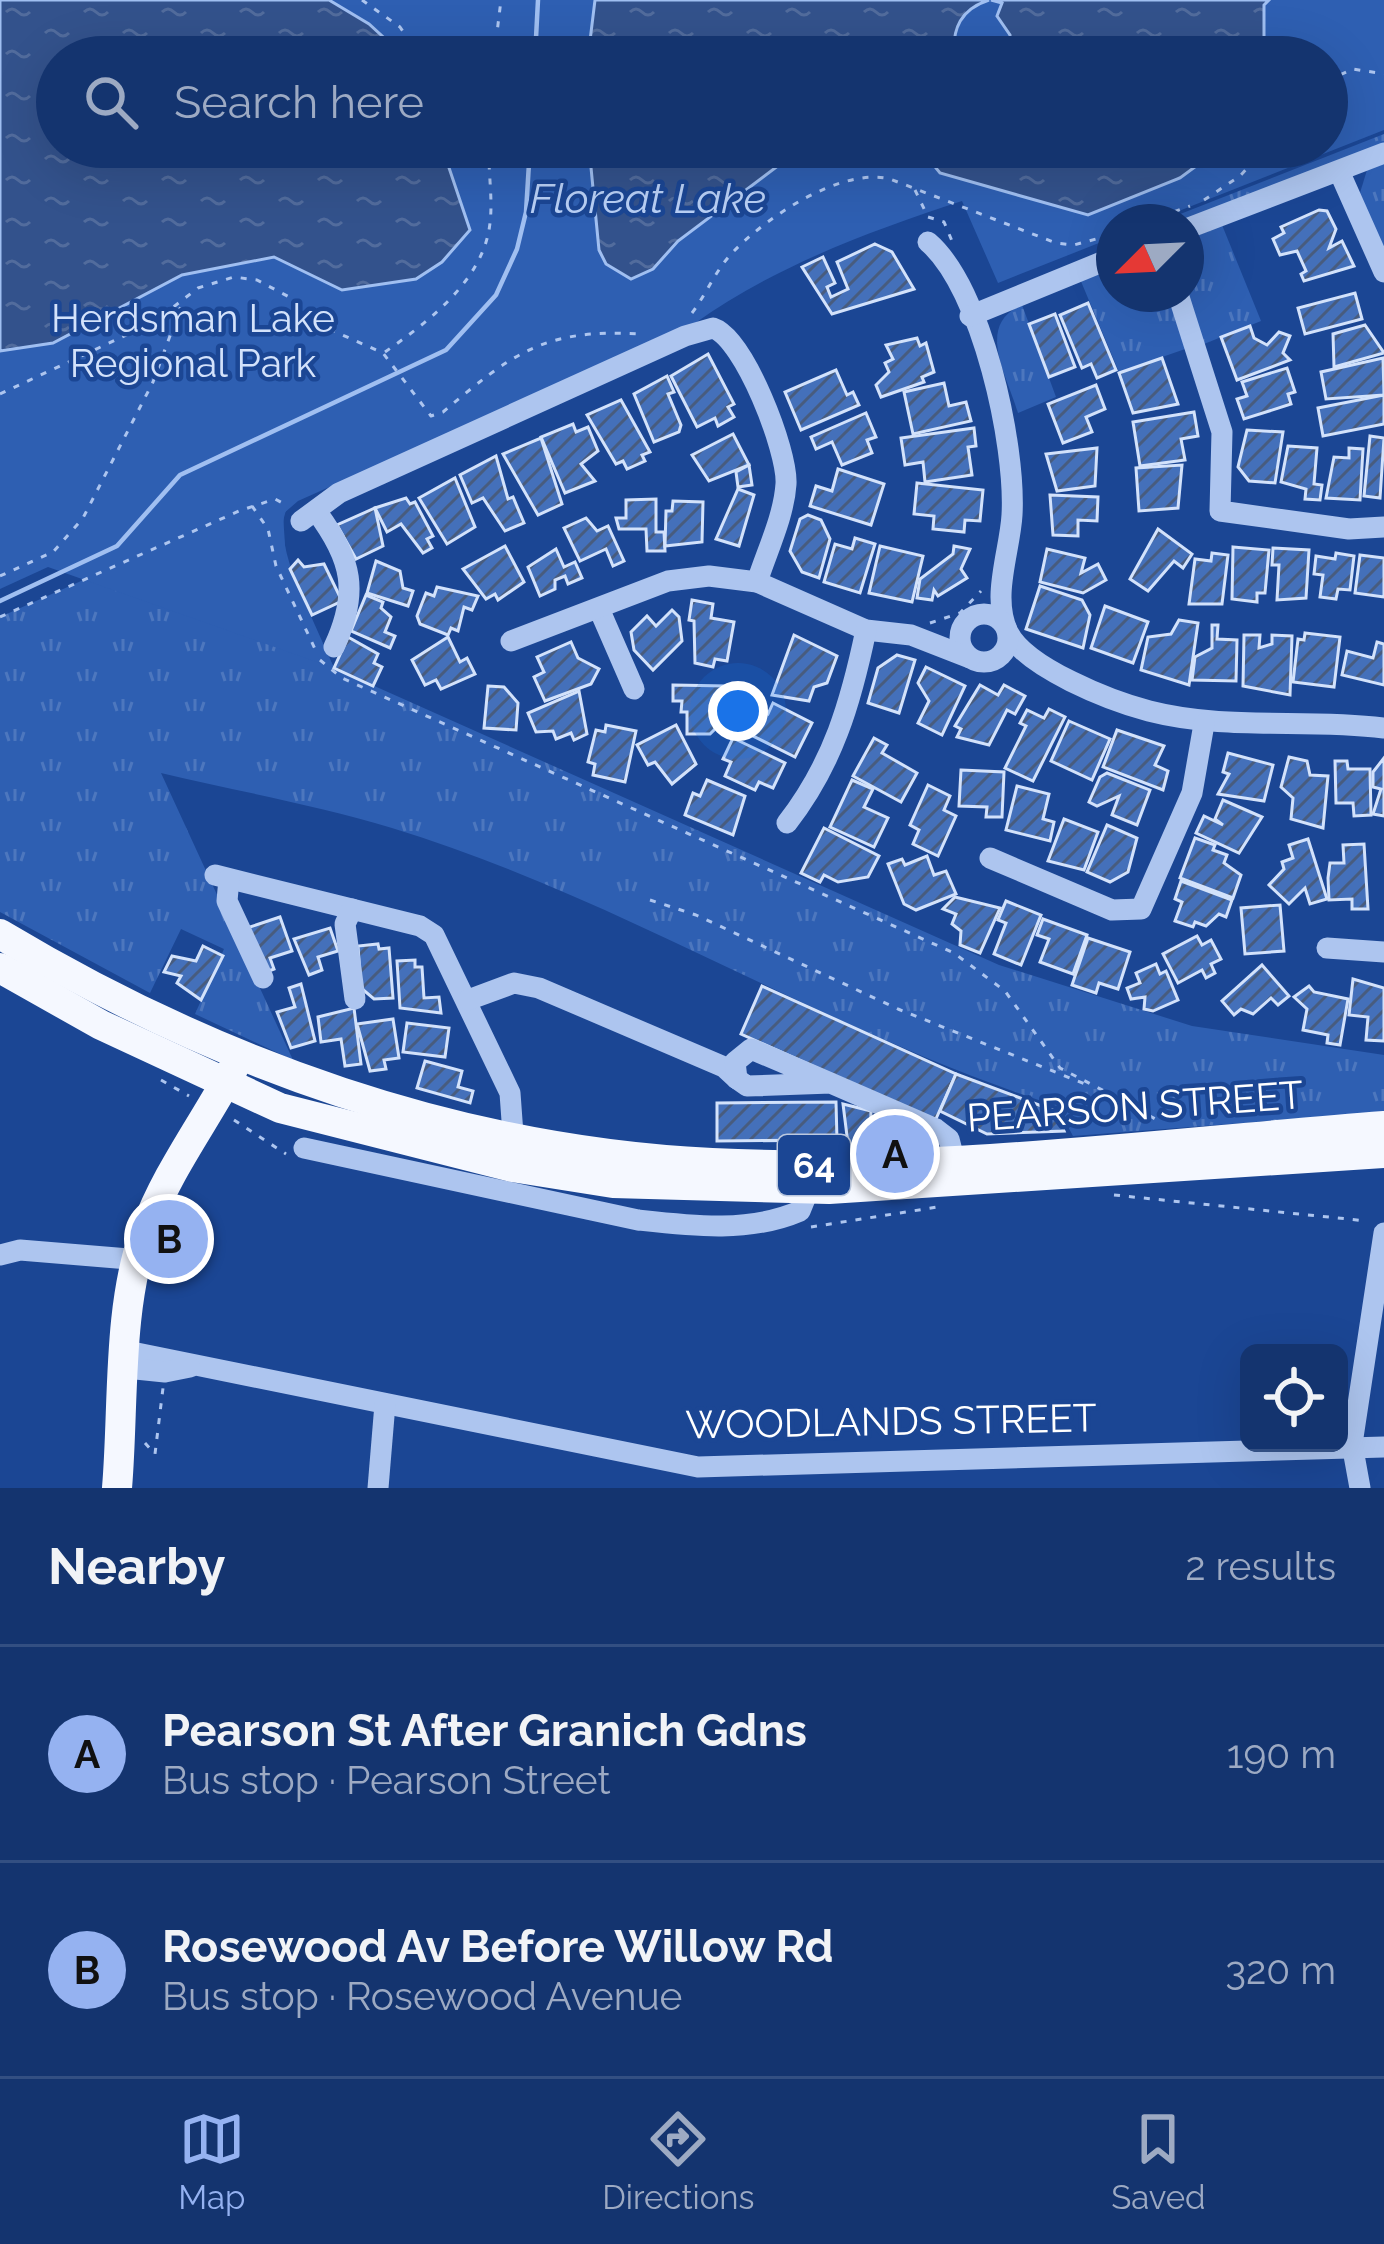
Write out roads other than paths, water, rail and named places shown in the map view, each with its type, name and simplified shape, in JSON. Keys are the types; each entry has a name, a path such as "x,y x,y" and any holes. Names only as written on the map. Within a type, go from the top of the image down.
{"main road":[{"name":"PEARSON STREET","path":"0,934 239,1074"},
{"name":"PEARSON STREET","path":"0,968 187,1067 239,1074 613,1183 809,1189 1384,1154"},
{"path":"181,1159 193,1099 187,1067"},
{"path":"117,1488 150,1217 181,1159 239,1074"},
{"path":"145,1259 239,1074"},
{"name":"PEARSON STREET","path":"513,1153 707,1163 954,1159 1384,1126"},
{"path":"134,1488 135,1360"}],"street":[{"path":"1348,167 1384,152"},
{"path":"1204,222 1346,168"},
{"path":"1339,171 1384,272"},
{"path":"928,242 939,251 970,316 1000,392 1007,429 1013,496 1006,553 1006,649 978,660"},
{"path":"970,316 1096,264"},
{"path":"1184,312 1222,432 1220,511 1349,529 1384,527"},
{"path":"334,647 353,598 342,561 308,516 340,493 685,336 712,328 734,344 785,459 785,494 757,582"},
{"path":"978,660 960,638 1006,553"},
{"path":"511,641 690,577 757,582 866,630 918,629 992,615 1027,653 1060,674"},
{"path":"600,611 634,689"},
{"path":"918,629 978,660 1034,664 1143,710 1204,724 1384,728"},
{"path":"787,823 825,769 844,721 866,630"},
{"path":"990,858 1112,910 1141,909 1192,793 1204,724"},
{"path":"263,978 226,901 222,877 434,935 510,1093 513,1153"},
{"path":"352,909 345,924 355,999"},
{"path":"1327,948 1384,952"},
{"path":"468,1000 505,985 525,984 733,1067 747,1086 831,1083"},
{"path":"733,1067 751,1049 780,1061 936,1129 949,1139 954,1159"},
{"path":"780,1061 791,1078 781,1088"},
{"path":"304,1148 638,1220 694,1227 778,1220 800,1211 809,1189"},
{"path":"1360,1488 1352,1444 1384,1233"},
{"path":"0,1255 20,1250 145,1259"},
{"name":"WOODLANDS STREET","path":"135,1360 191,1366 698,1467 1352,1444 1384,1447"},
{"path":"378,1488 385,1404"}],"water":[{"path":"0,0 329,0 382,36 36,36 36,168 449,168 470,230 442,262 416,279 342,290 274,257 182,275 53,343 0,351"},
{"name":"Floreat Lake","path":"595,0 989,0 971,9 955,36 591,36"},
{"path":"991,0 1269,0 1264,5 1264,36 1010,36 997,16 1002,3"},
{"name":"Floreat Lake","path":"591,168 775,168 678,241 653,269 631,279 606,264 599,250"},
{"path":"936,168 1194,168 1115,204 1096,204 1096,212 1088,215"}],"waterway":[{"path":"536,36 538,0"},
{"path":"0,601 117,546 180,475 446,350 496,295 517,249 526,212 529,168"}],"place":[{"name":"Pearson St After Granich Gdns","path":"895,1154"},
{"name":"Rosewood Av Before Willow Rd","path":"169,1239"}],"park label":[{"name":"Herdsman Lake Regional Park","path":"193,340"}]}
